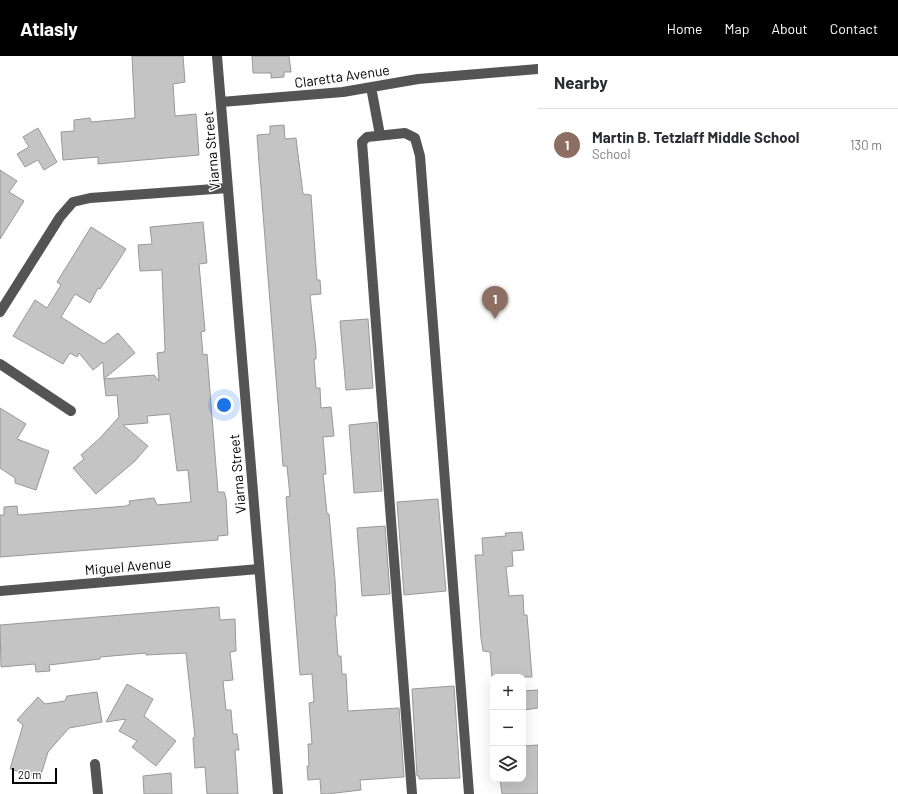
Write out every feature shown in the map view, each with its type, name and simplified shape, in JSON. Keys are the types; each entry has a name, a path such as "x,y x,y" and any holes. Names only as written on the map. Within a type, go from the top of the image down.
{"street":[{"name":"Viarna Street","path":"217,56 278,794"},
{"name":"Claretta Avenue","path":"221,102 343,92 418,79 538,69"},
{"path":"371,87 380,135"},
{"path":"412,794 362,142 367,136 405,133 415,138 420,156 470,794"},
{"path":"0,312 60,217 73,202 90,198 228,188"},
{"path":"0,364 71,411"},
{"name":"Miguel Avenue","path":"0,591 259,569"},
{"path":"95,764 98,794"}],"building":[{"path":"132,56 183,56 185,82 173,84 175,116 196,114 199,155 98,164 98,157 63,160 61,132 74,131 74,120 90,118 91,122 135,118"},
{"path":"252,56 289,56 291,72 284,72 284,77 271,78 271,73 253,73"},
{"path":"284,125 285,139 296,138 303,194 311,195 317,280 320,280 321,294 310,295 316,350 316,359 314,359 316,388 320,388 321,408 331,407 334,436 323,437 326,474 323,474 327,514 329,514 335,580 337,616 335,616 338,656 341,656 342,674 346,674 348,711 399,708 404,777 360,780 361,790 327,794 321,794 320,779 308,780 308,744 312,744 309,703 314,702 312,674 300,675 286,497 290,496 287,466 283,466 257,135 270,134 270,126"},
{"path":"38,128 57,162 44,170 38,160 25,167 17,154 29,147 23,137"},
{"path":"0,170 17,181 9,192 24,201 0,239"},
{"path":"203,222 207,263 199,264 205,331 201,332 203,355 207,354 218,492 224,492 226,498 228,535 218,536 218,540 0,557 0,515 4,515 4,507 17,506 18,515 126,506 130,504 129,501 154,498 157,505 191,502 188,470 177,471 170,414 147,416 148,423 123,425 148,446 135,461 96,494 73,468 84,459 81,455 100,438 119,417 117,395 106,396 104,379 154,375 159,381 157,353 164,352 165,350 162,270 140,271 138,245 152,244 150,227"},
{"path":"91,227 126,249 100,289 98,288 90,303 75,294 61,317 104,344 118,333 135,353 104,379 103,362 93,370 79,353 77,357 70,353 63,364 13,336 35,300 47,308 61,285 57,282"},
{"path":"368,319 373,388 346,390 340,321"},
{"path":"0,408 26,424 17,439 49,451 36,490 15,483 15,478 0,468"},
{"path":"377,422 382,491 354,493 349,425"},
{"path":"438,499 446,591 404,595 397,502"},
{"path":"385,526 390,594 362,596 357,528"},
{"path":"522,532 524,550 512,551 513,566 506,567 509,596 523,595 524,615 527,615 532,677 526,677 526,674 492,674 490,652 483,651 475,555 483,555 482,538 506,536 505,533"},
{"path":"219,607 220,620 235,619 236,651 230,652 233,680 223,681 226,710 231,710 233,734 237,734 239,750 235,750 238,794 207,794 205,767 195,768 193,738 195,737 186,653 146,655 146,653 100,657 100,659 49,665 50,671 36,672 35,664 1,667 0,625"},
{"path":"127,684 153,699 144,716 176,741 156,766 132,747 137,741 119,731 126,719 106,722"},
{"path":"454,686 460,778 419,779 419,776 417,776 412,689"},
{"path":"538,690 538,708 526,710 526,691"},
{"path":"97,692 102,722 69,728 48,752 40,778 10,769 23,725 17,720 38,697 45,704 65,701 67,696"},
{"path":"538,745 538,794 502,794 500,782 526,782 526,746"},
{"path":"171,773 172,794 144,794 143,776"}],"place":[{"name":"Martin B. Tetzlaff Middle School","path":"495,319"}]}
